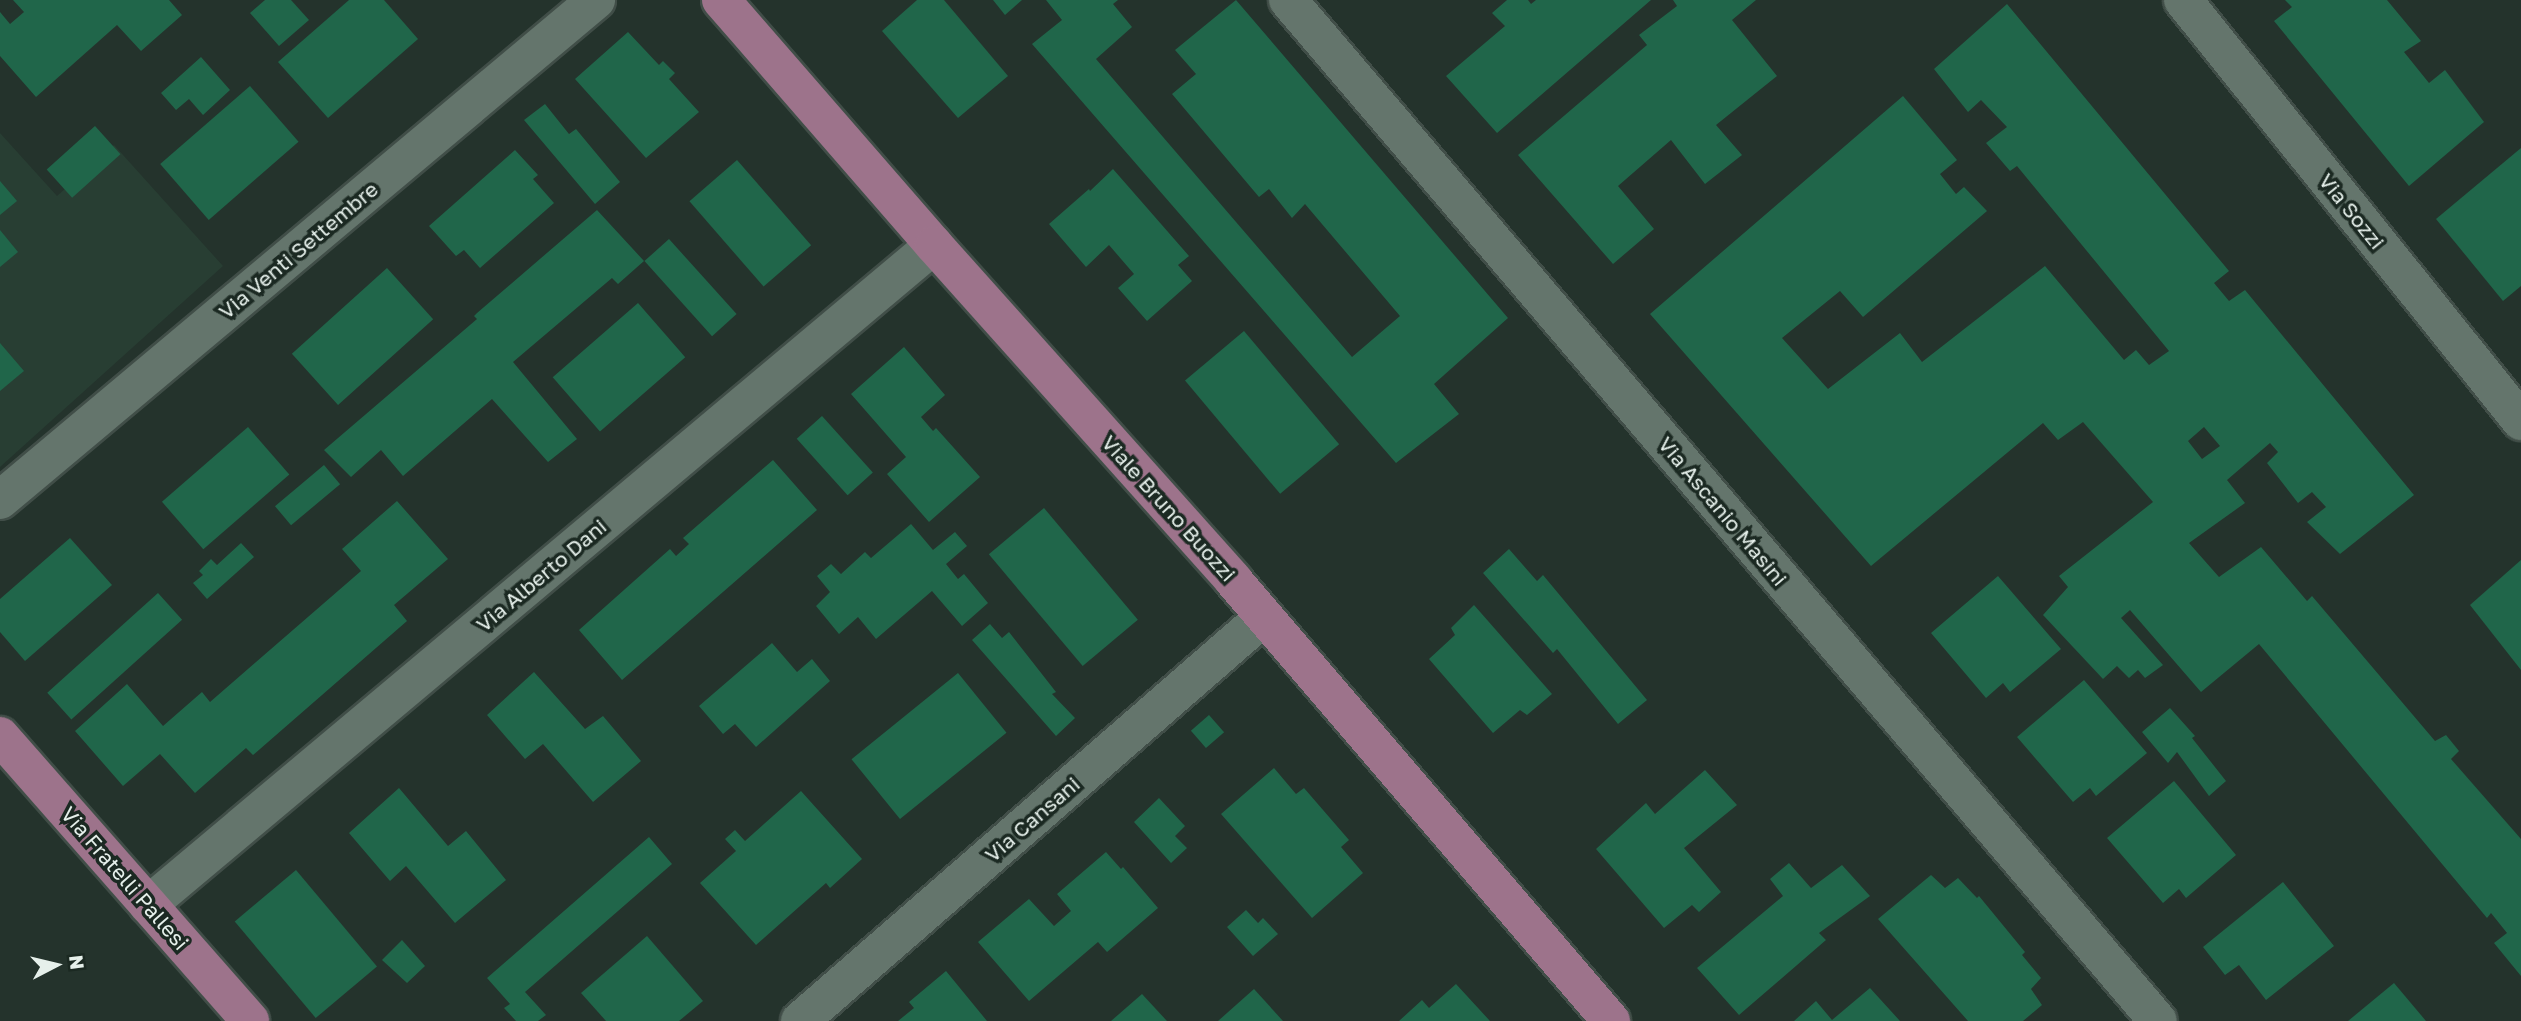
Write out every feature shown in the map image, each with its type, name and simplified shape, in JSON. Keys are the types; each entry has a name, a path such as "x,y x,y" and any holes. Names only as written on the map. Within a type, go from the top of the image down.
{"main road":[{"name":"Viale Bruno Buozzi","path":"721,0 1264,617 1611,1021"},
{"name":"Via Fratelli Pallesi","path":"0,736 250,1021"}],"street":[{"name":"Via Venti Settembre","path":"0,500 596,0"},
{"name":"Via Ascanio Masini","path":"1288,0 2158,1021"},
{"name":"Via Sozzi","path":"2183,0 2521,421"},
{"name":"Via Alberto Dani","path":"148,905 934,245"},
{"name":"Via Cansani","path":"800,1021 1264,617"}],"shaded area":[{"path":"0,133 57,196 114,145 223,266 0,467"}],"building":[{"path":"13,0 169,0 182,15 141,51 117,25 36,97 0,56 0,12 10,24 24,12"},
{"path":"265,0 291,0 309,20 279,46 250,13"},
{"path":"349,0 384,0 418,39 328,118 278,62"},
{"path":"917,0 944,0 1008,76 958,118 882,31"},
{"path":"993,0 1022,0 1005,15"},
{"path":"1046,0 1118,0 1113,4 1132,27 1096,59 1352,357 1400,316 1305,204 1292,218 1269,189 1259,197 1172,94 1196,74 1175,50 1236,0 1508,318 1434,384 1459,414 1396,463 1032,44 1062,20"},
{"path":"1507,0 1528,0 1531,4 1536,0 1651,0 1497,133 1446,76 1505,26 1492,13"},
{"path":"1673,0 1756,0 1732,20 1777,76 1716,125 1742,155 1705,184 1671,140 1618,186 1654,229 1613,264 1518,155 1647,45 1639,35 1677,6"},
{"path":"2285,0 2387,0 2421,41 2404,52 2429,83 2445,70 2484,122 2409,186 2274,21 2292,7"},
{"path":"2007,4 2229,271 2214,283 2229,301 2245,290 2414,495 2340,554 2307,522 2326,507 2312,492 2298,503 2267,463 2278,452 2270,443 2227,480 2245,503 2189,543 2219,577 2261,547 2307,601 2312,596 2435,741 2446,735 2459,751 2451,759 2521,839 2521,976 2494,943 2507,933 2491,913 2487,918 2259,644 2201,692 2130,610 2121,618 2163,665 2145,678 2138,670 2129,678 2117,666 2103,679 2043,615 2068,587 2059,576 2153,502 2083,422 2058,440 2043,423 1871,566 1650,314 1903,96 1957,160 1940,174 1956,194 1964,187 1987,211 1863,317 1840,291 1782,338 1828,389 1900,333 1922,362 2045,266 2124,360 2136,350 2149,365 2169,351 2017,166 2010,171 1986,143 2007,127 1981,100 1968,112 1934,69","holes":["2204,427 2220,446 2202,459 2188,441"]},
{"path":"628,32 659,65 663,61 675,73 669,79 699,112 646,158 575,79"},
{"path":"201,57 230,90 203,115 189,99 176,110 161,93"},
{"path":"250,86 299,142 209,220 160,164"},
{"path":"545,104 569,134 576,129 620,182 595,204 524,120"},
{"path":"95,126 120,154 72,198 47,169"},
{"path":"2521,148 2521,286 2503,301 2436,219"},
{"path":"515,150 538,175 533,179 554,203 480,268 464,250 456,256 429,226"},
{"path":"737,160 811,245 764,287 689,201"},
{"path":"1113,169 1189,256 1178,265 1192,281 1147,321 1118,288 1134,274 1109,245 1086,267 1049,224"},
{"path":"0,181 17,201 0,215"},
{"path":"597,210 644,261 618,284 612,278 513,362 577,439 548,462 492,399 403,476 381,450 351,477 324,450 477,319 474,316 477,313"},
{"path":"0,230 18,252 0,267"},
{"path":"669,239 737,314 712,336 644,261"},
{"path":"387,268 433,319 338,405 292,354"},
{"path":"638,303 685,357 600,431 553,377"},
{"path":"1244,331 1339,444 1280,494 1185,380"},
{"path":"0,343 24,371 0,391"},
{"path":"904,347 945,395 921,417 933,431 936,428 980,477 929,522 887,474 906,457 851,394"},
{"path":"822,416 873,472 848,495 797,439"},
{"path":"248,427 289,475 203,549 162,502"},
{"path":"773,460 817,510 622,680 579,630 670,549 676,556 689,544 683,538"},
{"path":"324,465 340,484 291,525 275,506"},
{"path":"397,501 448,559 394,605 407,621 253,755 246,748 195,793 160,754 123,786 75,731 127,684 163,726 202,692 210,702 361,571 342,549"},
{"path":"1044,508 1138,620 1083,666 989,554"},
{"path":"911,524 933,550 955,532 967,546 946,564 958,579 964,574 988,603 962,626 932,591 876,639 858,617 839,634 816,606 830,592 817,576 831,564 841,574 865,552 871,558"},
{"path":"70,538 112,585 25,661 0,632 0,599"},
{"path":"241,543 254,557 207,599 193,583 203,575 199,571 211,559 217,565"},
{"path":"1509,549 1537,581 1543,575 1647,700 1618,724 1557,649 1553,653 1483,573"},
{"path":"2521,560 2521,670 2470,605"},
{"path":"1998,576 2061,649 2010,692 2003,683 1986,698 1931,633"},
{"path":"158,593 182,620 71,719 47,693"},
{"path":"1474,605 1552,694 1527,715 1520,710 1493,733 1429,659 1455,635 1451,628"},
{"path":"990,624 1002,638 1009,632 1056,692 1052,694 1075,718 1056,736 972,640"},
{"path":"772,643 797,672 812,659 830,681 756,747 735,724 723,734 699,706"},
{"path":"534,672 585,729 603,716 641,761 593,802 543,744 525,759 487,715"},
{"path":"958,673 1006,733 900,819 852,759"},
{"path":"2084,680 2147,753 2096,796 2090,788 2073,802 2017,737"},
{"path":"2170,708 2195,736 2192,738 2226,781 2209,796 2177,752 2168,763 2142,732"},
{"path":"1209,715 1224,732 1206,748 1191,731"},
{"path":"1274,768 1296,794 1304,788 1349,840 1341,847 1363,873 1312,918 1221,814"},
{"path":"1705,770 1737,805 1684,848 1721,892 1699,912 1692,905 1664,928 1596,849 1646,803 1655,814"},
{"path":"2174,781 2236,855 2186,898 2179,889 2163,903 2107,838"},
{"path":"399,788 448,846 466,831 506,880 455,923 406,866 390,881 349,833"},
{"path":"801,791 862,859 830,888 826,883 756,945 700,883 736,851 725,839 735,830 745,841"},
{"path":"1159,798 1185,826 1175,836 1187,848 1171,863 1134,822"},
{"path":"649,837 672,864 525,992 546,1015 538,1021 516,1021 504,1008 510,1004 487,978"},
{"path":"1106,852 1121,869 1123,867 1158,908 1107,952 1098,942 1029,1001 978,942 1029,899 1054,926 1071,911 1057,894"},
{"path":"1789,863 1811,888 1842,865 1870,896 1819,933 1826,940 1739,1015 1697,968 1783,896 1770,879"},
{"path":"296,870 377,967 316,1018 235,921"},
{"path":"1931,875 1945,888 1958,878 1977,898 1979,896 2025,952 2022,955 2041,978 2031,989 2042,1005 2023,1021 1968,1021 1878,919"},
{"path":"2283,882 2334,946 2266,1000 2239,965 2225,975 2203,947"},
{"path":"1246,910 1258,923 1263,918 1278,934 1253,956 1227,927"},
{"path":"647,936 703,1001 679,1021 606,1021 581,993"},
{"path":"402,940 425,966 407,983 382,960"},
{"path":"946,971 987,1021 898,1021 914,1008 909,1002"},
{"path":"2394,983 2426,1021 2348,1021"},
{"path":"1456,984 1490,1021 1399,1021 1422,1000 1429,1008"},
{"path":"1870,988 1900,1021 1794,1021 1816,1001 1832,1020"},
{"path":"1254,989 1283,1021 1218,1021"},
{"path":"1142,994 1167,1021 1111,1021"}]}
